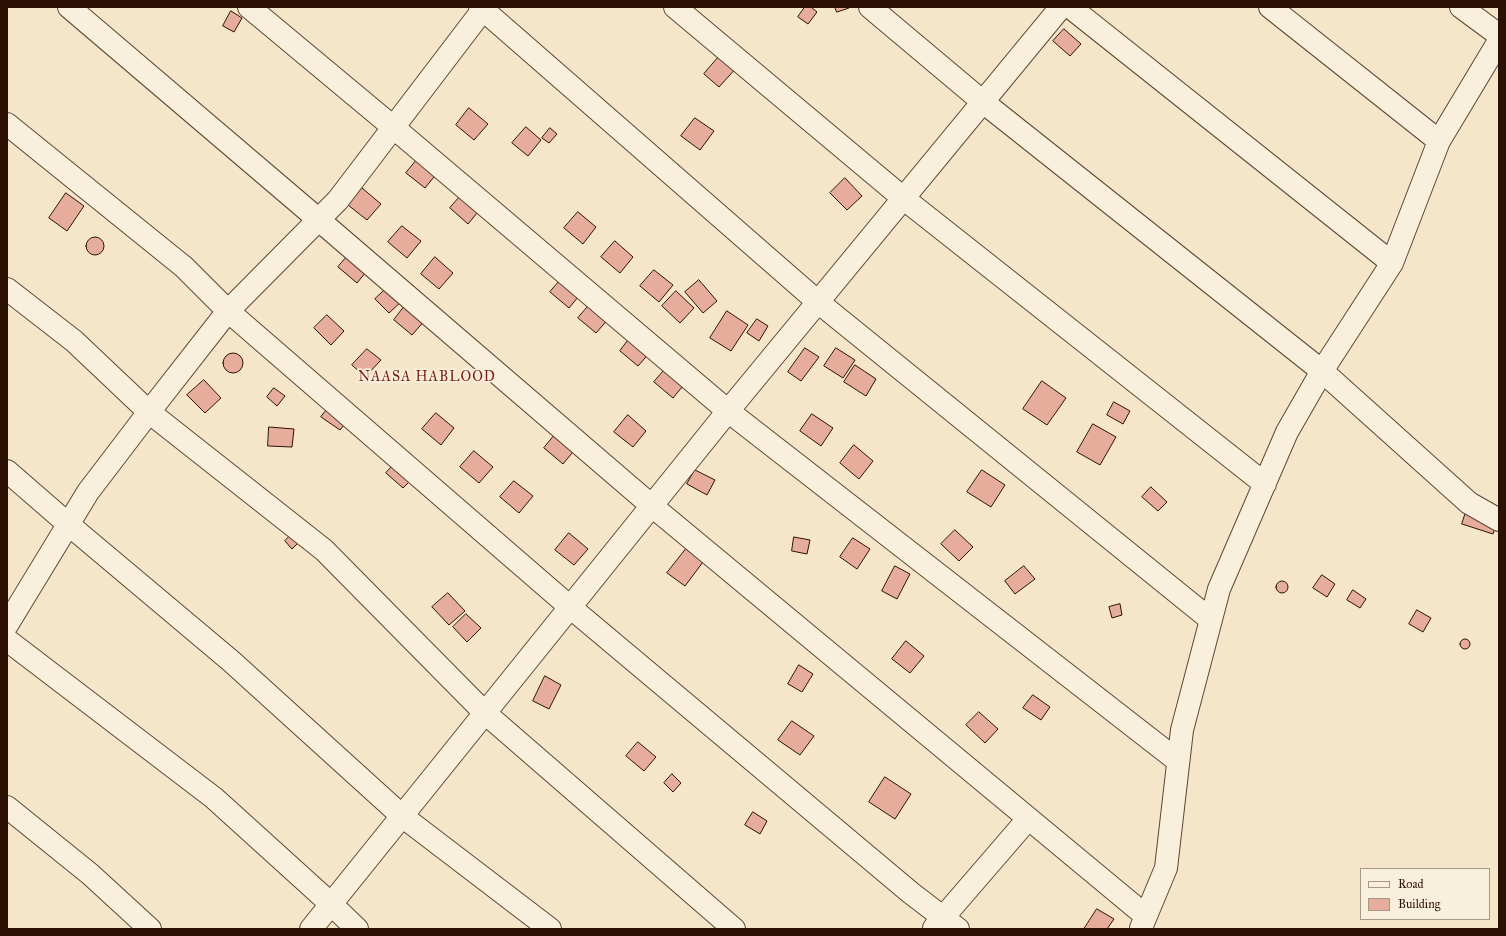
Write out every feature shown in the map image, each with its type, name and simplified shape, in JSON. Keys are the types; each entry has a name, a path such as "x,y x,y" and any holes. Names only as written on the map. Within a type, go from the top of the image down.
{"street":[{"path":"69,7 652,506 1028,818 1143,923 1166,868 1182,730 1219,589 1287,432 1322,371 1392,263 1439,141 1499,42"},
{"path":"248,7 393,127 728,411 1178,762"},
{"path":"675,7 904,198 1265,484"},
{"path":"870,7 983,102 1322,371 1469,503 1499,520"},
{"path":"311,929 728,411 1061,7"},
{"path":"1070,7 1392,263"},
{"path":"1270,7 1439,141"},
{"path":"1461,7 1499,35"},
{"path":"7,625 88,492 149,412 228,312 338,200 483,8 818,302 1211,620"},
{"path":"7,124 184,266 228,312 570,608 911,893 945,925 1028,818"},
{"path":"7,289 74,341 149,412 324,550 485,713 734,929"},
{"path":"7,471 231,661 402,816 550,929"},
{"path":"7,640 214,798 357,929"},
{"path":"7,807 90,874 150,929"}],"building":[{"path":"805,7 811,7 817,12 808,24 798,17"},
{"path":"835,7 849,7 849,8 837,12"},
{"path":"231,11 242,18 234,32 223,26"},
{"path":"1064,29 1081,44 1070,56 1053,41"},
{"path":"722,53 738,66 719,87 704,74"},
{"path":"469,108 488,124 474,140 456,125"},
{"path":"695,118 714,131 700,150 681,136"},
{"path":"526,127 541,140 528,156 512,143"},
{"path":"550,128 557,134 549,143 542,138"},
{"path":"420,156 438,172 425,188 406,173"},
{"path":"845,178 862,196 847,210 830,193"},
{"path":"362,188 381,204 367,220 348,205"},
{"path":"464,192 482,207 468,224 450,208"},
{"path":"66,193 84,206 67,231 49,218"},
{"path":"578,212 596,227 583,244 564,228"},
{"path":"402,226 421,241 407,258 388,242"},
{"path":"95,237 101,240 104,246 101,252 95,255 89,252 86,246 89,240"},
{"path":"615,241 633,257 620,273 601,257"},
{"path":"352,251 370,267 357,283 338,267"},
{"path":"435,257 453,273 439,289 421,274"},
{"path":"654,270 673,285 659,302 640,286"},
{"path":"564,276 583,291 569,308 550,292"},
{"path":"699,280 717,301 703,313 685,292"},
{"path":"388,287 402,301 389,313 375,299"},
{"path":"676,291 694,308 680,323 662,306"},
{"path":"592,302 610,317 596,333 578,318"},
{"path":"407,303 426,319 412,335 394,320"},
{"path":"727,311 748,325 731,351 710,338"},
{"path":"327,315 344,331 331,345 314,328"},
{"path":"757,319 768,326 759,341 747,333"},
{"path":"633,334 652,350 638,366 620,351"},
{"path":"805,348 819,357 801,381 788,372"},
{"path":"836,348 855,360 843,378 824,366"},
{"path":"367,349 381,360 365,377 352,365"},
{"path":"233,353 240,356 243,363 240,370 233,373 226,370 223,363 226,356"},
{"path":"855,365 876,379 866,396 844,382"},
{"path":"668,366 687,381 673,398 654,382"},
{"path":"204,380 221,398 205,413 187,395"},
{"path":"1042,381 1066,398 1047,425 1023,409"},
{"path":"274,388 285,396 277,406 267,397"},
{"path":"333,402 352,415 340,430 321,417"},
{"path":"1114,402 1130,411 1123,424 1107,415"},
{"path":"436,413 454,428 441,445 422,429"},
{"path":"812,414 833,428 821,446 800,431"},
{"path":"628,415 646,431 633,447 614,432"},
{"path":"1093,424 1116,437 1100,465 1077,452"},
{"path":"269,427 294,429 292,447 268,446"},
{"path":"558,431 577,447 563,464 544,448"},
{"path":"854,445 873,461 859,479 840,463"},
{"path":"474,451 493,467 479,483 460,467"},
{"path":"401,457 418,473 403,488 386,473"},
{"path":"695,470 715,480 707,495 687,484"},
{"path":"982,470 1005,485 991,507 967,492"},
{"path":"514,481 533,496 519,513 500,497"},
{"path":"1151,487 1167,502 1158,511 1142,497"},
{"path":"1469,503 1499,517 1493,534 1462,524"},
{"path":"297,529 304,537 292,549 285,541"},
{"path":"955,530 973,547 959,561 941,544"},
{"path":"569,533 588,549 574,565 555,550"},
{"path":"794,537 810,540 807,554 792,551"},
{"path":"853,538 870,549 857,569 840,557"},
{"path":"686,549 703,562 685,586 667,573"},
{"path":"895,566 910,574 897,599 882,591"},
{"path":"1024,566 1035,579 1015,594 1005,581"},
{"path":"1322,575 1335,584 1327,597 1313,588"},
{"path":"1284,581 1287,582 1287,592 1280,593 1277,592 1276,585 1277,582"},
{"path":"1353,590 1366,599 1360,608 1347,600"},
{"path":"448,593 465,611 449,625 432,607"},
{"path":"1120,604 1122,615 1112,618 1109,607"},
{"path":"1417,610 1431,618 1423,632 1409,624"},
{"path":"466,614 481,628 467,642 453,627"},
{"path":"1463,639 1467,639 1469,640 1469,648 1463,649 1460,646 1460,642"},
{"path":"906,641 924,656 910,673 892,659"},
{"path":"799,665 813,674 802,692 788,684"},
{"path":"545,676 561,685 549,709 533,701"},
{"path":"1033,695 1050,707 1041,720 1023,708"},
{"path":"979,712 998,729 985,743 966,725"},
{"path":"792,721 814,736 800,755 778,740"},
{"path":"638,742 656,757 644,771 626,756"},
{"path":"672,774 681,783 673,792 664,783"},
{"path":"885,777 911,794 895,819 869,802"},
{"path":"753,812 767,821 760,834 745,825"},
{"path":"1097,909 1114,919 1107,929 1084,929"}],"district":[{"name":"NAASA HABLOOD","path":"427,378"}]}
